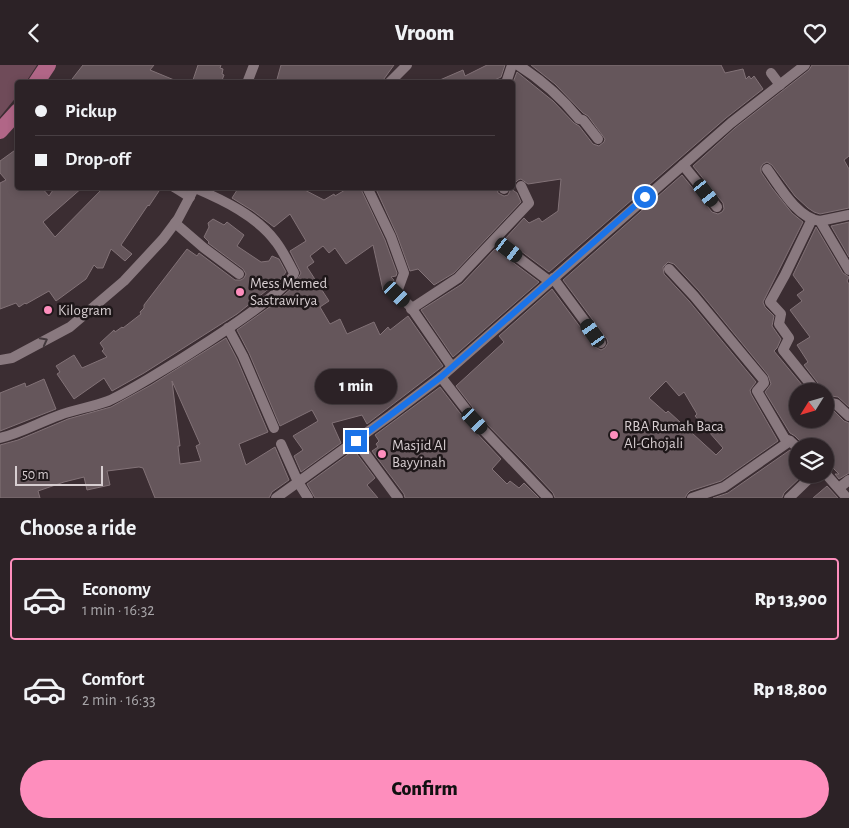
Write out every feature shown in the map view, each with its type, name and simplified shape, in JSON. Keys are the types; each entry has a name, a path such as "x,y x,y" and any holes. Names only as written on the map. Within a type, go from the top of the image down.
{"main road":[{"path":"38,80 48,65"},
{"path":"0,131 15,114"}],"street":[{"path":"248,80 254,65"},
{"path":"507,80 512,65"},
{"path":"518,65 538,77 561,97 579,119 584,120 598,139"},
{"path":"280,497 441,377 730,123 805,65"},
{"path":"392,80 403,68"},
{"path":"771,73 780,85"},
{"path":"683,165 717,207"},
{"path":"767,169 794,205 816,220 849,270"},
{"path":"411,309 458,278 529,203 521,186"},
{"path":"368,190 391,237 404,273 397,294 411,309 452,367"},
{"path":"0,360 12,358 70,327 124,281 163,239 175,223 193,191 216,197 252,219 276,241 294,273 281,289 169,368 108,401 45,420 16,434 0,438"},
{"path":"816,220 849,215"},
{"path":"810,383 783,350 790,338 779,324 781,314 770,301 816,220"},
{"path":"175,223 239,274"},
{"path":"495,240 551,280 601,343"},
{"path":"668,269 694,296 763,379 764,383 757,391 785,439 789,442"},
{"path":"228,328 243,356 274,428"},
{"path":"441,377 475,421 548,498"},
{"path":"834,404 849,416"},
{"path":"356,441 398,498"},
{"path":"281,444 298,482 308,498"},
{"path":"692,498 724,487 789,448"},
{"path":"839,488 849,480"},
{"path":"789,498 805,483"},
{"path":"834,483 847,498"}],"shaded area":[{"path":"0,65 37,65 27,80 15,80 15,98 0,117"}],"building":[{"path":"83,65 154,65 150,70 174,80 71,80"},
{"path":"198,65 221,65 220,68 223,69 222,80 193,80"},
{"path":"281,65 394,65 383,80 277,80"},
{"path":"487,65 505,65 501,77 494,80 440,80 463,70 465,76"},
{"path":"531,65 721,65 725,73 743,69 746,79 749,76 751,79 754,76 763,89 726,118 549,272 505,239 524,218 529,223 539,218 542,222 558,211 561,179 528,184 521,179 515,183 514,80 517,72 553,101 579,126 593,144 599,146 605,139 588,116 555,84"},
{"path":"812,65 849,65 849,156 844,160 849,169 849,208 820,214 814,212 795,196 772,165 767,162 763,164 761,172 792,213 803,222 763,302 765,307 774,316 772,326 781,339 774,351 800,383 789,383 789,428 834,428 834,411 844,421 849,423 849,473 839,479 835,474 839,474 834,469 834,438 797,438 790,433 765,392 771,384 768,375 699,291 674,264 668,262 663,267 664,274 689,301 756,382 750,390 751,394 778,441 721,481 690,491 685,498 555,498 553,493 480,417 456,386 504,342 499,336 552,289 595,347 601,350 605,348 608,343 607,339 563,280 682,175 712,212 718,214 722,212 724,209 723,203 693,166 735,128 809,70","holes":["666,381 679,396 684,392 697,414 695,416 723,448 716,455 668,411 666,413 649,398"]},
{"path":"15,150 15,190 44,190 49,196 53,190 80,190 43,222 55,237 101,190 159,191 121,245 132,254 125,261 111,249 103,268 97,268 94,265 86,279 56,301 49,291 19,307 16,303 0,309 0,183 6,180 0,173 0,161"},
{"path":"237,190 305,190 324,200 345,190 361,190 385,240 397,273 396,276 391,277 394,280 391,289 383,290 373,245 346,264 335,248 329,253 323,246 310,256 314,262 307,267 329,301 320,307 330,324 340,319 347,334 374,322 380,335 388,327 390,330 408,316 443,366 367,424 362,415 332,423 341,443 301,472 294,456 303,450 293,436 318,421 312,410 280,426 249,353 237,330 271,306 292,288 301,273 290,251 306,241 290,214 274,227 232,198"},
{"path":"376,190 498,190 498,193 504,196 512,190 517,193 521,202 454,273 434,285 418,269 410,271 397,235"},
{"path":"213,219 224,225 227,222 244,235 237,246 261,262 269,261 272,256 279,259 286,272 281,279 237,314 144,373 112,391 104,378 74,399 57,374 60,372 56,366 74,355 82,368 107,357 102,351 104,349 100,343 114,330 115,332 123,328 141,314 140,312 144,305 187,249 197,256 199,253 235,280 244,278 246,274 243,269 208,243 204,237 209,227 208,223"},
{"path":"849,222 849,257 831,226"},
{"path":"816,227 843,273 849,277 847,281 849,284 849,407 838,397 834,396 834,383 818,383 804,365 808,362 797,345 810,337 790,310 802,301 797,295 804,290 793,275"},
{"path":"495,249 539,282 453,357 421,310 462,284"},
{"path":"226,338 268,432 239,444 246,465 275,447 289,480 272,492 269,498 155,498 143,468 139,467 107,471 110,485 87,490 84,477 38,491 40,498 0,498 0,445 18,440 68,419 111,407 151,385","holes":["172,381 200,444 196,446 201,461 180,464 178,446 180,446"]},
{"path":"44,379 56,409 0,431 0,393 25,383 26,387"},
{"path":"440,387 470,426 501,459 492,469 507,484 510,481 519,488 524,483 539,498 405,498 372,451 378,447 376,444 379,441 375,435"},
{"path":"354,450 375,478 367,485 378,498 315,498 307,484"},
{"path":"789,451 789,483 795,483 784,493 782,498 713,498 728,493"},
{"path":"827,486 838,498 813,498"}],"place":[{"name":"Mess Memed Sastrawirya","path":"240,292"},
{"name":"Kilogram","path":"48,310"},
{"name":"RBA Rumah Baca Al-Ghojali","path":"614,435"},
{"name":"Masjid Al Bayyinah","path":"382,454"}],"route":[{"path":"356,441 441,377 645,197"}]}
